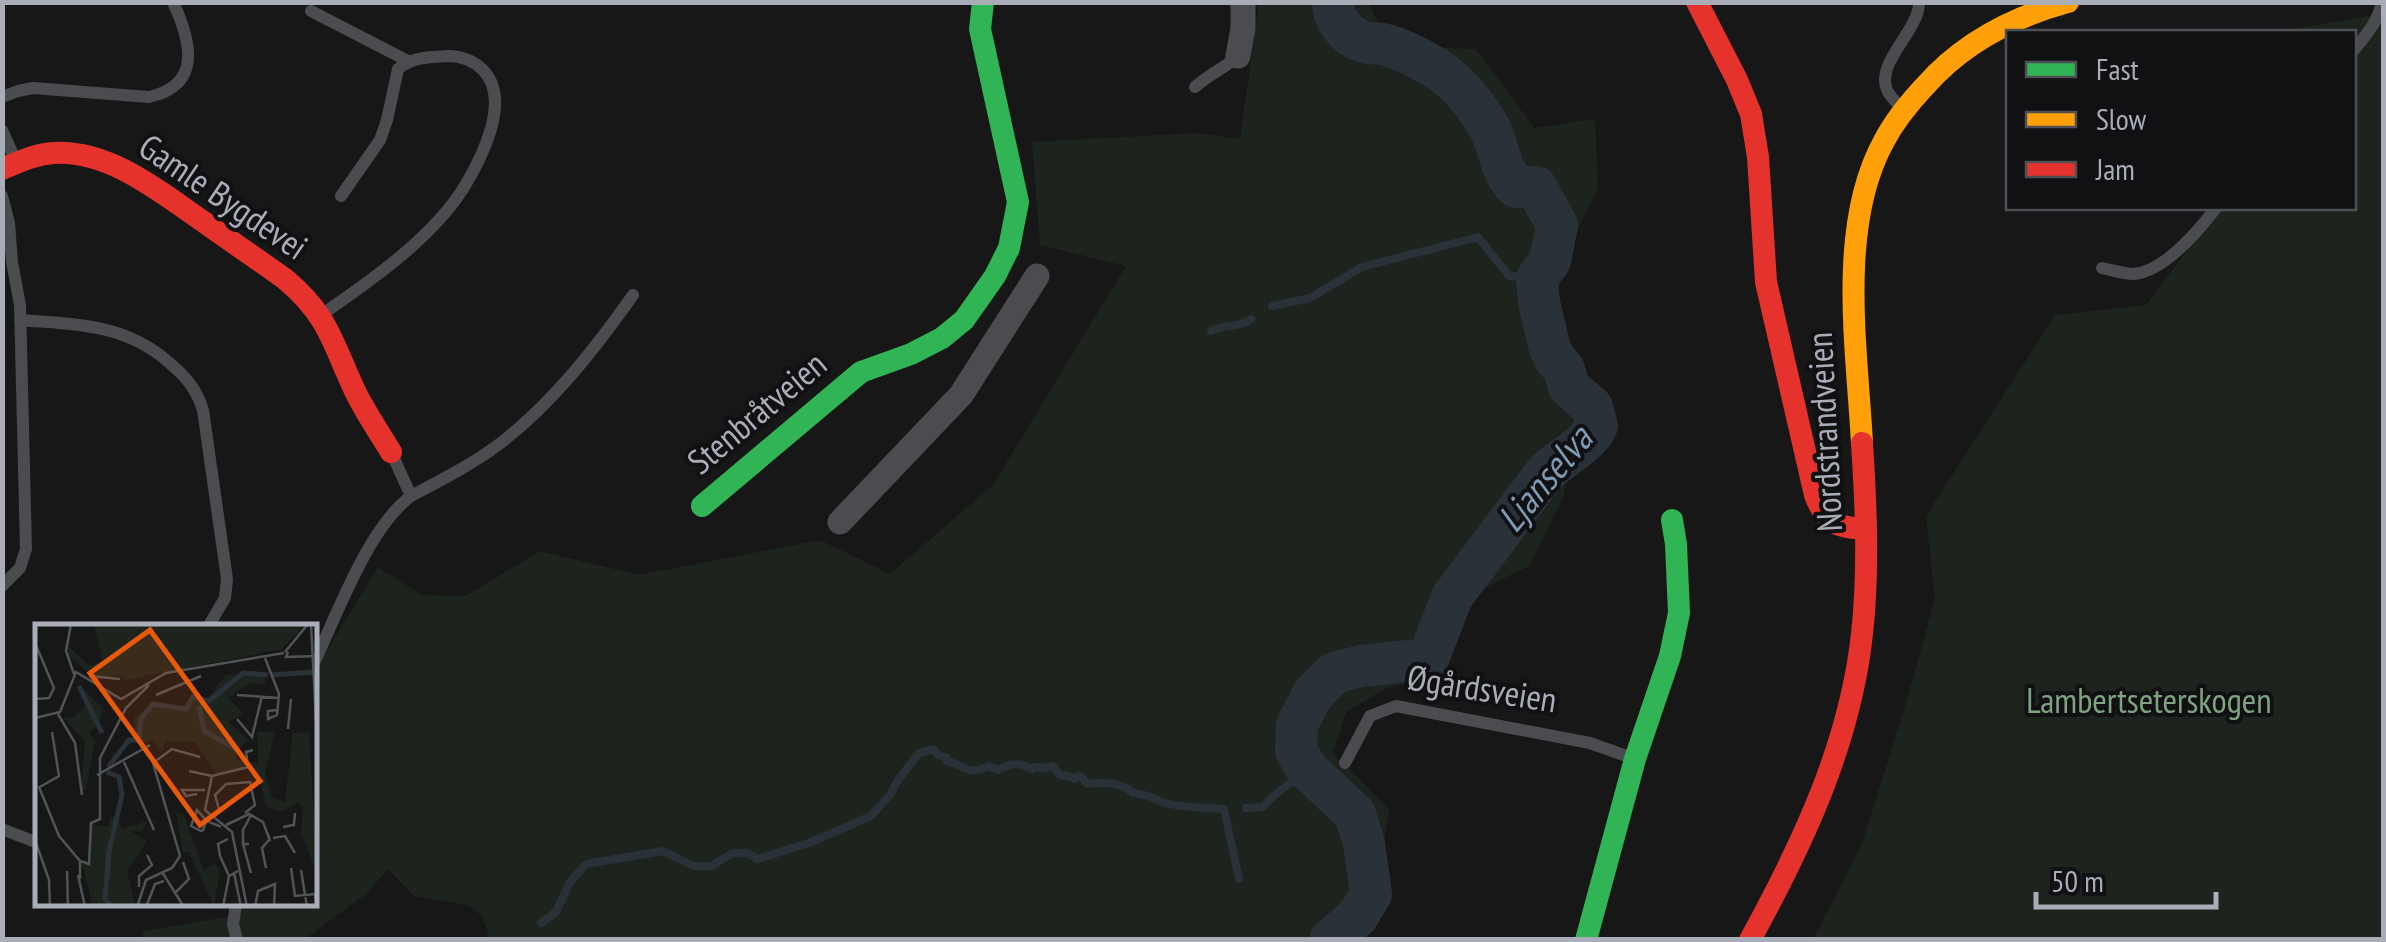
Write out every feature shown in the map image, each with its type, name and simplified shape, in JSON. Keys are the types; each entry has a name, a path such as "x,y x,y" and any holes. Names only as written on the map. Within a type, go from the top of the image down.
{"street":[{"name":"Stenbråtveien","path":"702,506 861,372 942,338 964,320 995,276 1009,248 1018,211 980,29 982,2"},
{"path":"1238,56 1244,28 1243,2"},
{"path":"1698,2 1751,114 1759,168 1766,282 1820,512 1840,528 1866,529"},
{"name":"Nordstrandveien","path":"1750,940 1802,843 1837,753 1862,635 1866,529 1854,301 1855,236 1868,181 1884,144 1920,88 1969,45 2006,23 2068,2"},
{"name":"Gamle Bygdevei","path":"9,165 42,156 72,154 129,171 285,279 322,315 354,388 390,452"},
{"path":"840,522 961,395 1037,276"},
{"path":"964,320 994,344"},
{"path":"1586,940 1635,759 1668,669 1678,613 1672,520"}],"lane":[{"name":"Gamle Bygdevei","path":"2,97 33,88 160,95 180,79 190,52 184,24 173,2"},
{"path":"1904,110 1888,94 1885,76 1916,20 1919,2"},
{"path":"2356,47 2380,15 2382,2"},
{"path":"311,11 408,61 469,59 489,78 496,102 493,122 465,186 374,280 322,315"},
{"path":"1196,86 1238,56"},
{"name":"Gamle Bygdevei","path":"341,196 380,140 398,69 408,61"},
{"name":"Gamle Bygdevei","path":"2,130 9,165"},
{"path":"2,196 20,305 26,549 20,568 2,586"},
{"path":"2102,268 2134,274 2150,268 2198,232 2214,210"},
{"path":"318,655 376,536 394,508 455,473 516,430 574,374 633,296"},
{"path":"20,320 94,326 129,335 162,356 190,381 204,410 227,580 225,598 210,624"},
{"name":"Gamle Bygdevei","path":"390,452 411,496"},
{"name":"Øgårdsveien","path":"1346,764 1370,716 1396,706 1590,744 1635,759"},
{"path":"2,829 35,842"},
{"path":"236,907 236,940"}],"green space":[{"path":"1259,3 1368,3 1384,32 1418,47 1476,49 1534,128 1595,119 1598,188 1547,293 1577,425 1563,497 1529,566 1468,596 1430,677 1385,689 1346,712 1333,753 1389,809 1375,906 1325,939 486,939 488,932 481,915 468,905 414,896 388,869 366,894 305,939 139,940 145,931 232,916 234,907 318,907 318,665 378,567 422,595 466,596 540,551 639,575 820,540 890,574 993,485 1126,266 1040,245 1032,142 1196,133 1240,139"},
{"name":"Lambertseterskogen","path":"2383,13 2383,939 1813,940 1862,843 1935,599 1926,516 2055,315 2146,305 2217,210 2356,210 2356,30 2290,30"}],"waterway":[{"name":"Ljanselva","path":"1330,940 1357,917 1371,894 1355,814 1307,769 1296,751 1297,725 1313,694 1334,673 1428,659 1452,597 1546,472 1581,445 1597,426 1592,407 1569,387 1564,369 1550,349 1537,278 1550,261 1557,225 1536,187 1516,187 1511,181 1486,122 1452,81 1406,52 1352,36 1338,21 1333,2"},
{"path":"1272,306 1310,298 1362,267 1478,237 1509,276 1537,278"},
{"path":"1211,331 1251,319"},
{"path":"541,923 556,912 570,882 586,864 663,851 694,866 711,866 733,853 748,853 757,859 809,843 871,816 919,753 933,749 947,761 972,770 989,766 998,770 1015,764 1032,769 1053,766 1060,775 1074,779 1079,776 1087,784 1118,785 1172,805 1224,809 1239,879"},
{"path":"1246,808 1263,807 1284,787 1311,775"}],"traffic: fast":[{"path":"702,506 861,372 942,338 964,320 995,276 1009,248 1018,202 980,29 983,2"},
{"path":"1586,940 1635,759 1670,656 1679,613 1672,520"}],"traffic: slow":[{"path":"1862,443 1854,329 1855,249 1869,175 1884,141 1913,99 1972,44 2028,15 2068,2"}],"traffic: jam":[{"path":"1697,2 1751,114 1758,157 1766,282 1815,495 1833,522 1866,529"},
{"path":"2,169 54,153 114,165 168,197 285,279 320,318 359,399 391,452"},
{"path":"1750,940 1806,830 1847,715 1856,675 1866,586 1862,443"}]}
